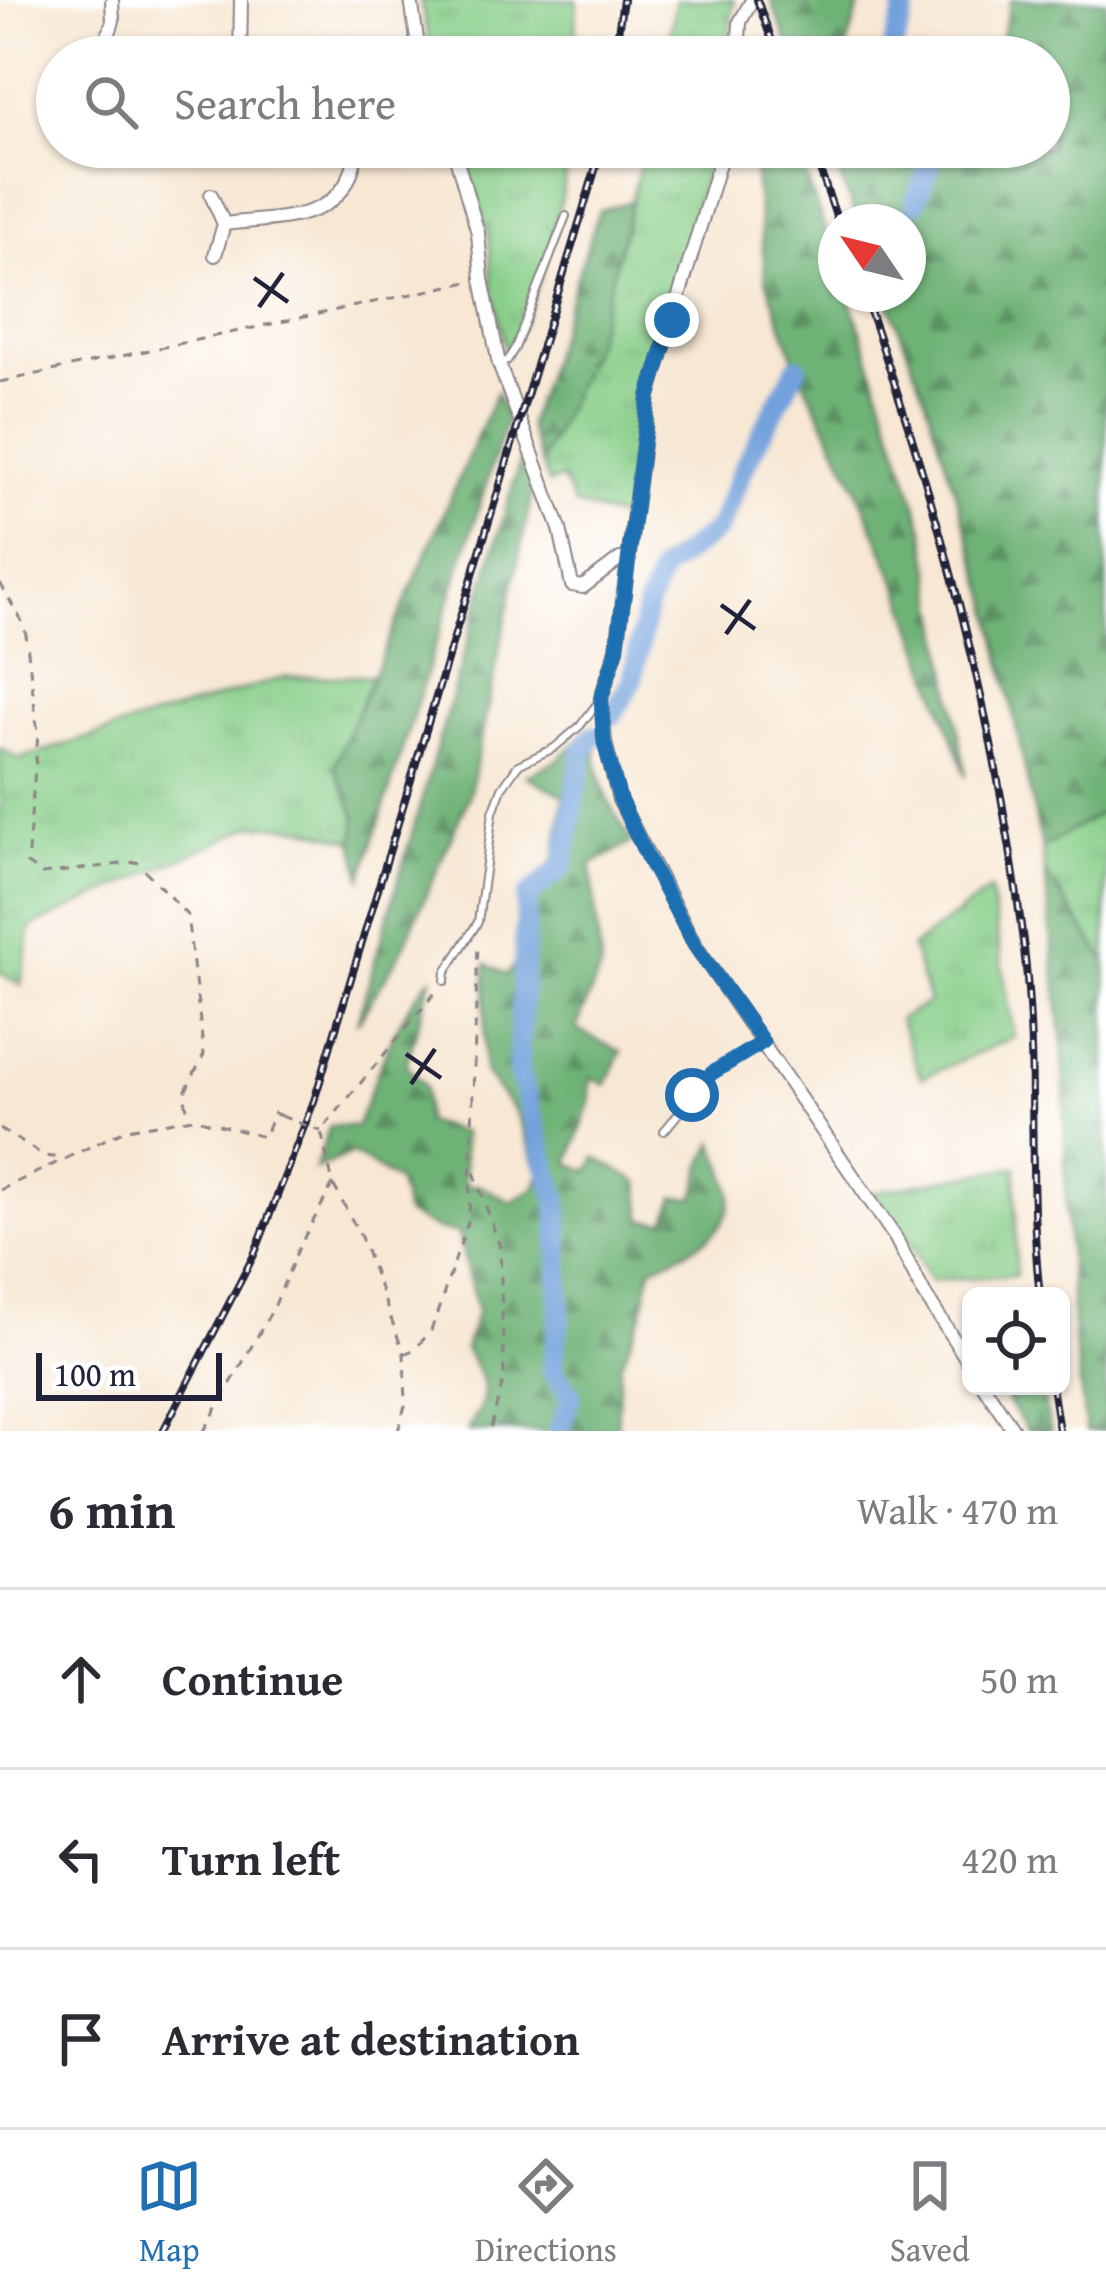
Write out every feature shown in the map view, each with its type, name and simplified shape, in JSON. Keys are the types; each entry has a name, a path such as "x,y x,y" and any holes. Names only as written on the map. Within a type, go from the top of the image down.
{"street":[{"path":"108,36 112,0"},
{"path":"240,36 241,0"},
{"path":"411,0 417,36"},
{"path":"739,36 740,22 752,0"},
{"path":"224,224 290,219 320,208 344,190 353,168"},
{"path":"459,168 478,233 499,364 560,529 572,585 583,587 620,559 629,559"},
{"path":"718,168 649,396 617,649 601,698 604,742 620,800 695,946 895,1237 962,1352"},
{"path":"211,195 224,224 215,255"},
{"path":"990,1395 1014,1431"}],"lane":[{"path":"499,364 515,348 566,216"},
{"path":"445,981 478,922 493,812 502,788 518,765 554,748 580,726 601,698"},
{"path":"664,1131 712,1073 763,1042"}],"path":[{"path":"0,382 482,279"},
{"path":"0,583 25,627 38,734 27,864 42,874 137,862 187,915 204,1054 184,1094 189,1118"},
{"path":"404,1354 416,1349 431,1331 469,1219 478,922"},
{"path":"321,1131 445,981"},
{"path":"0,1190 127,1129 189,1118 264,1137 274,1113 321,1131"},
{"path":"0,1129 45,1156 66,1159"},
{"path":"321,1131 333,1184 361,1237 404,1354 406,1402 398,1431"},
{"path":"473,1170 500,1247 504,1377 490,1431"},
{"path":"204,1431 275,1305 333,1184"}],"green space":[{"path":"420,0 577,0 575,36 428,36"},
{"path":"676,0 734,0 730,36 670,36"},
{"path":"771,0 861,0 850,36 785,36"},
{"path":"1011,0 1106,0 1106,810 1042,848 989,600 925,396 893,312 926,312 926,204 851,204 836,168 1070,168 1070,36 1002,36"},
{"path":"468,168 566,168 547,254 528,311 506,354 492,290 489,236"},
{"path":"640,168 707,168 638,407 628,520 575,505 562,478 549,484 541,463 594,344"},
{"path":"754,168 803,168 818,210 818,312 855,312 924,529 966,776 903,596 797,367 766,280"},
{"path":"632,201 594,344 541,463 528,425 599,211"},
{"path":"496,393 507,418 362,877 354,841 357,818 334,766"},
{"path":"522,454 534,485 469,796 402,950 357,1023"},
{"path":"373,676 334,766 357,818 354,841 300,827 254,825 31,927 21,985 0,973 0,748 19,759 285,677"},
{"path":"588,729 604,788 632,842 591,865 601,967 576,1029 621,1052 606,1085 590,1077 590,1103 569,1163 589,1171 596,1157 639,1183 643,1220 666,1221 675,1197 695,1198 714,1142 731,1196 722,1223 713,1233 651,1268 643,1312 620,1365 617,1431 467,1431 484,1390 465,1349 477,1310 458,1233 439,1230 406,1214 398,1182 352,1153 315,1169 330,1126 357,1126 397,1028 432,976 406,1065 425,1086 425,1121 463,1133 465,1185 481,1186 511,1202 536,1187 540,1174 516,1113 484,1072 486,964 507,975 515,964 518,903 555,859 564,796 526,776 559,759"},
{"path":"1106,810 1106,961 1045,872 1042,848"},
{"path":"1045,872 1106,961 1106,1431 1086,1431 1074,1340 1063,1048"},
{"path":"990,890 1014,1037 921,1078 899,1019 929,1002 912,947"},
{"path":"1016,1167 1016,1275 930,1281 902,1228 873,1192"},
{"path":"1004,1395 1042,1395 1051,1431 1027,1431"}],"waterway":[{"path":"897,36 908,0"},
{"path":"915,203 929,168"},
{"path":"612,715 632,682 647,607 662,570 718,529 743,469 797,367"},
{"path":"559,1431 571,1395 552,1370 560,1315 558,1203 518,1070 527,897 563,866 583,750 594,736"}],"railway":[{"path":"617,36 623,0"},
{"path":"757,0 770,36"},
{"path":"163,1431 254,1255 314,1101 596,168"},
{"path":"819,168 832,204"},
{"path":"870,312 941,537 998,780 1028,992 1039,1287"},
{"path":"1053,1395 1059,1431"}],"route":[{"path":"672,320 649,396 617,649 601,698 604,742 620,800 695,946 763,1042 712,1073 692,1095"}]}
